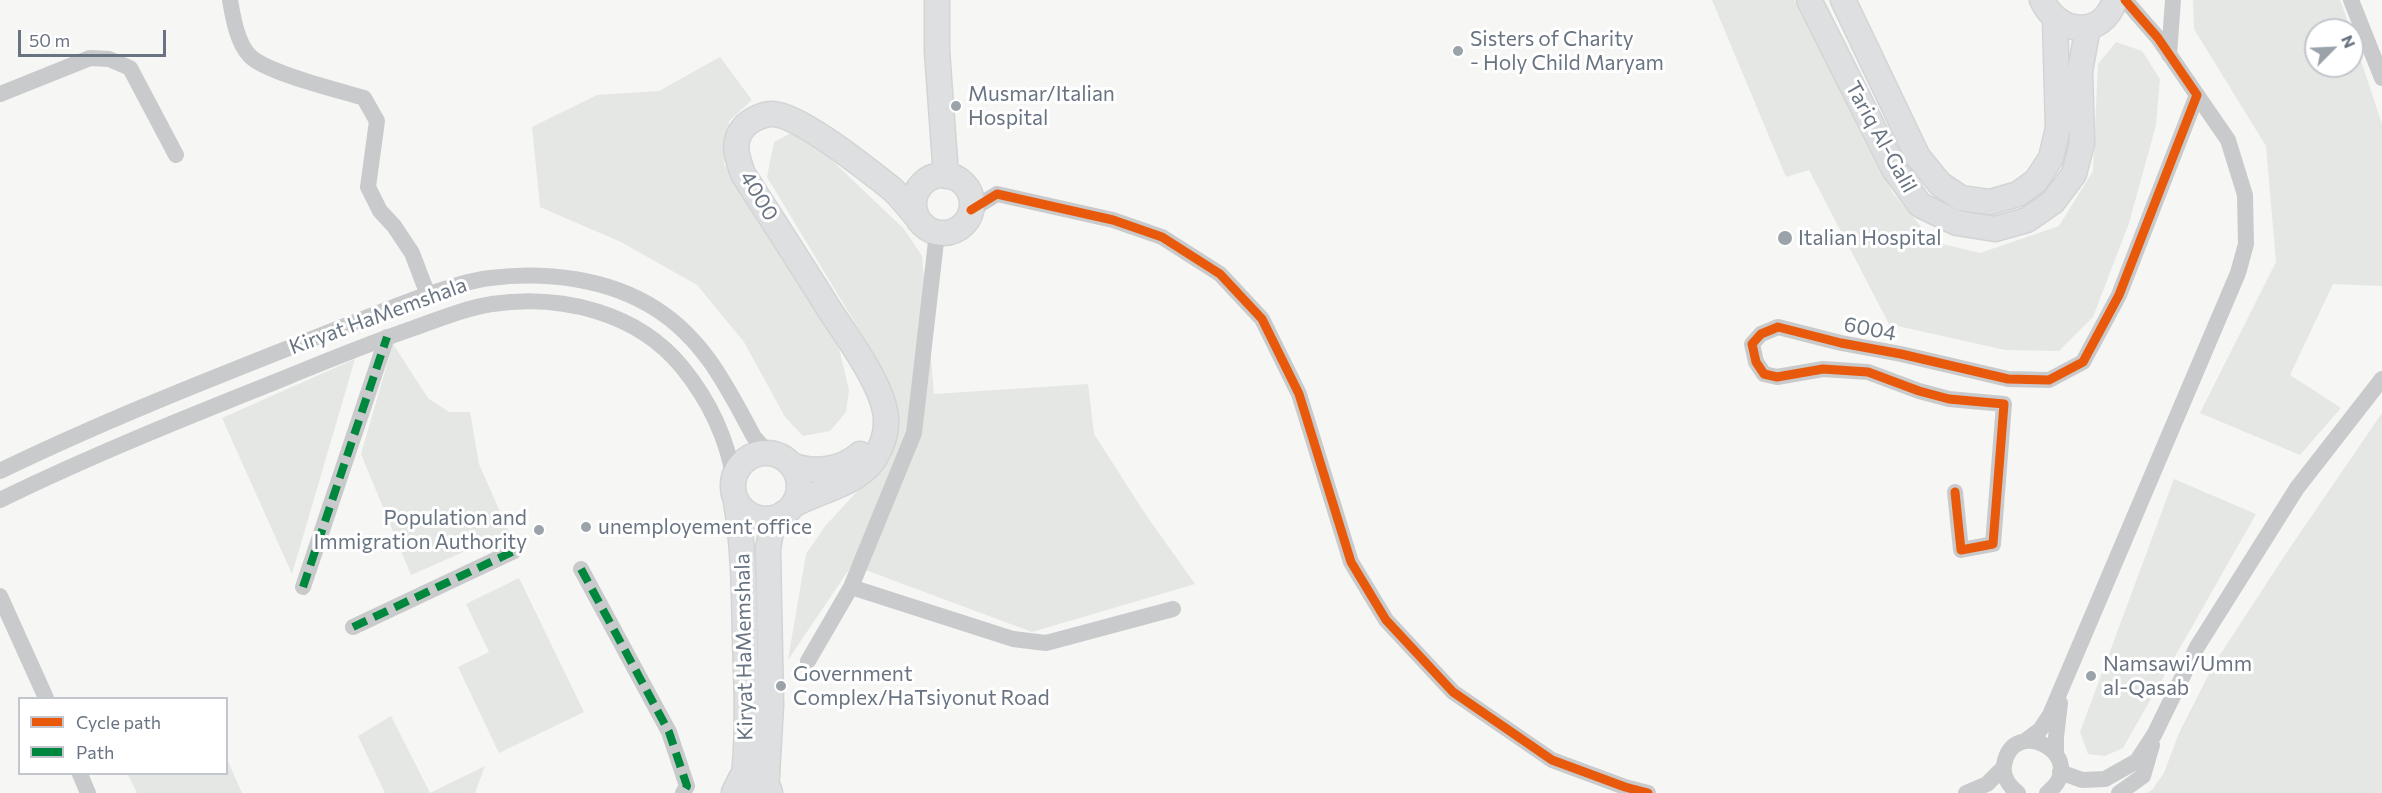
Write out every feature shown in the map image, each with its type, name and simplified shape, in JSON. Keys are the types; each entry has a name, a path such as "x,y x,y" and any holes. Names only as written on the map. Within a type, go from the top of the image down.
{"street":[{"path":"230,0 236,29 250,56 272,69 364,98 377,121 368,187 380,211 394,226 412,254 428,295"},
{"path":"808,661 851,587 914,434 937,233 954,231 963,225 971,210 971,200 964,185 956,178 946,176 937,51 937,0"},
{"name":"Tariq Al-Galil","path":"1809,0 1894,169 1920,205 1957,223 1995,229 2027,220 2053,202 2074,174 2082,142 2080,70 2088,27"},
{"name":"Tariq Al-Galil","path":"1843,0 1918,157 1940,184 1961,198 1990,202 2018,195 2036,181 2051,158 2058,128 2049,10"},
{"path":"2049,10 2076,28 2088,27 2109,14 2115,0"},
{"path":"1966,793 1987,784 2004,767 2010,751 2040,730 2045,723 2233,284 2246,244 2245,195 2228,140 2169,55 2125,0"},
{"path":"2169,55 2174,0"},
{"path":"2351,0 2382,78"},
{"path":"0,94 90,58 109,59 130,68 176,155"},
{"name":"6004","path":"2004,404 1949,399 1919,391 1868,372 1823,369 1777,377 1764,374 1756,362 1752,344 1761,334 1778,327 2008,379 2049,380 2083,362 2119,296 2197,95"},
{"name":"4000","path":"789,509 813,494 834,487 861,472 872,462 886,433 886,417 882,399 864,364 743,174 736,157 735,143 739,132 746,124 771,114 803,123 892,190 927,229 937,233"},
{"name":"4000","path":"877,179 894,185 920,186 933,177 946,176"},
{"path":"916,216 915,195 920,186"},
{"path":"971,210 997,194 1113,220 1162,237 1220,274 1262,319 1288,370 1299,394 1352,562 1386,620 1453,692 1552,760 1625,787 1648,793"},
{"name":"Kiryat HaMemshala","path":"0,471 139,407 378,312 487,279 530,276 573,279 605,286 655,308 679,325 716,368 754,437 763,447 783,459"},
{"name":"Kiryat HaMemshala","path":"0,500 89,457 148,432 387,337 456,314 491,304 538,302 568,305 606,314 642,331 662,345 695,383 724,436 730,456 743,562 753,790"},
{"path":"303,587 387,337"},
{"name":"4000","path":"783,459 803,470 833,468 851,462 862,452 871,438 876,404 873,385 864,364"},
{"path":"1955,492 1961,550 1993,544 2008,379"},
{"path":"2060,772 2082,780 2105,779 2137,761 2154,735 2197,647 2297,488 2382,379"},
{"path":"753,455 783,459 798,475 799,490 789,509 772,519 761,519 744,511 735,491 737,469 753,455"},
{"path":"769,582 775,556 790,527 804,511 834,487"},
{"name":"Kiryat HaMemshala","path":"753,790 771,705 768,549 771,532 789,509"},
{"path":"353,627 514,551"},
{"path":"580,569 669,732 687,786 683,793"},
{"path":"851,587 1013,639 1046,643 1173,609"},
{"path":"0,596 45,697"},
{"path":"2056,755 2062,687"},
{"path":"2119,793 2143,776 2150,759 2154,735"},
{"path":"2025,741 2043,743 2056,755 2060,763 2058,782 2047,793"},
{"path":"2004,767 2008,784 2018,793"},
{"path":"80,775 88,793"}],"shaded area":[{"path":"1712,0 1794,0 1892,192 1934,242 1980,253 2059,226 2093,171 2098,64 2116,42 2142,51 2160,79 2156,125 2129,223 2093,317 2059,351 2005,350 1889,324 1809,170 1786,177"},
{"path":"2193,0 2340,0 2347,18 2304,18 2304,78 2364,78 2364,70 2382,124 2382,286 2333,284 2290,375 2341,408 2300,455 2200,413 2276,262 2266,146 2194,29"},
{"path":"720,57 752,100 729,121 724,164 838,344 849,390 846,412 830,431 803,436 785,417 744,342 697,285 621,242 540,207 532,127 597,95 659,91"},
{"path":"799,129 904,229 922,256 934,394 1088,384 1094,434 1146,515 1195,584 1032,632 852,565 788,660 806,554 826,525 891,455 897,414 878,361 767,177 774,142"},
{"path":"393,344 428,398 449,412 470,412 479,464 509,532 411,575 361,454"},
{"path":"355,359 292,574 222,418"},
{"path":"2382,413 2382,793 2146,793 2152,790 2164,773 2179,733 2214,664"},
{"path":"2174,479 2256,514 2123,748 2105,756 2088,754 2080,732"},
{"path":"519,578 584,712 499,753 458,667 489,652 466,604"},
{"path":"391,716 430,793 385,793 358,736"},
{"path":"228,761 242,793 137,793 128,775 228,775"},
{"path":"485,766 475,793 430,793"}],"marked path":[{"path":"303,587 387,337"},
{"path":"353,627 514,551"},
{"path":"581,569 669,732 687,786 683,793"}],"cycle path":[{"path":"1955,492 1961,550 1993,544 2004,404 1949,399 1919,391 1868,372 1823,369 1777,377 1764,374 1756,362 1752,344 1761,334 1778,327 2008,379 2049,380 2083,362 2119,295 2197,95 2158,38 2125,0"},
{"path":"971,210 997,194 1113,220 1162,237 1220,274 1262,319 1299,394 1351,562 1386,620 1453,692 1552,760 1625,787 1648,793"}],"place":[{"name":"Sisters of Charity - Holy Child Maryam","path":"1458,51"},
{"name":"Musmar/Italian Hospital","path":"956,106"},
{"name":"Italian Hospital","path":"1785,238"},
{"name":"unemployement office","path":"586,527"},
{"name":"Population and Immigration Authority","path":"539,530"},
{"name":"Namsawi/Umm al-Qasab","path":"2091,676"},
{"name":"Government Complex/HaTsiyonut Road","path":"781,686"}]}
